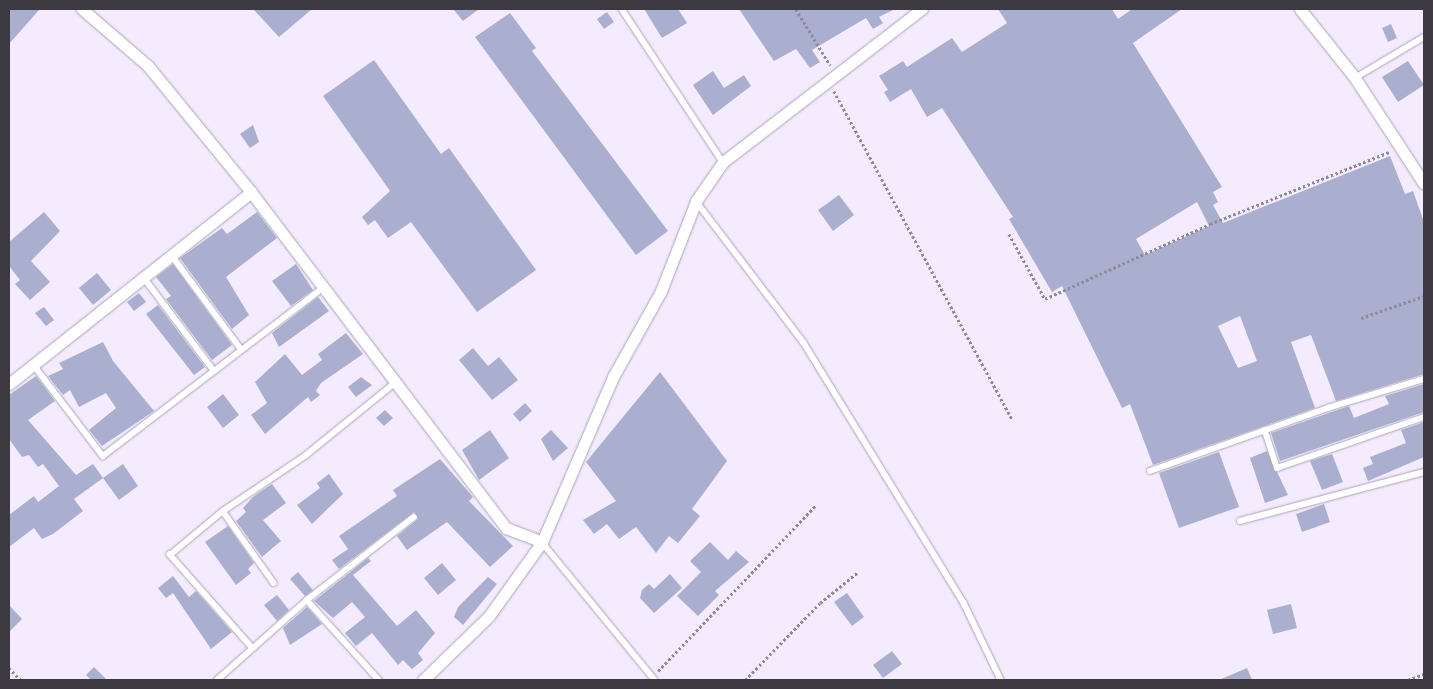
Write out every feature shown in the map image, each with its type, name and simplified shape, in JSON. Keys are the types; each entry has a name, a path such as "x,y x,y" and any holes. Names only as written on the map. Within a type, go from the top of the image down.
{"street":[{"path":"82,9 148,66 251,192 506,528 542,542"},
{"path":"423,680 488,616 542,542 613,377 661,291 696,202 723,162 922,9"},
{"path":"1300,9 1355,78 1402,147 1424,184"},
{"path":"9,384 173,257 251,192"}],"lane":[{"path":"622,9 723,162"},
{"path":"1355,78 1424,37"},
{"path":"696,202 804,343 964,603 1001,680"},
{"path":"173,257 241,349"},
{"path":"144,279 212,368"},
{"path":"33,364 103,456 212,368 241,349 324,287"},
{"path":"1150,471 1265,430 1424,380"},
{"path":"251,647 170,555 223,511 305,456 396,382"},
{"path":"1265,430 1277,468 1424,417"},
{"path":"1240,521 1424,472"},
{"path":"223,511 274,583"},
{"path":"217,680 251,647 307,600 414,517"},
{"path":"542,542 653,679"},
{"path":"307,600 379,680"}],"path":[{"path":"796,9 837,76 833,90 1012,419"},
{"path":"1009,234 1045,299 1210,224 1402,147"},
{"path":"1361,318 1424,296"},
{"path":"653,679 815,506"},
{"path":"746,680 820,603 858,572"},
{"path":"9,668 21,680"},
{"path":"1408,680 1424,674"}],"building":[{"path":"9,9 40,9 9,44"},
{"path":"253,9 312,9 279,37"},
{"path":"453,9 479,9 463,21"},
{"path":"644,9 678,9 687,23 662,38"},
{"path":"739,9 895,9 879,17 883,23 873,29 866,18 812,50 820,62 810,68 796,49 774,61"},
{"path":"998,9 1112,9 1118,19 1132,9 1182,9 1133,43 1222,187 1213,192 1218,202 1213,205 1223,223 1390,156 1405,194 1413,191 1424,222 1424,374 1336,401 1311,335 1291,342 1315,408 1153,465 1130,404 1122,408 1062,286 1052,292 1009,219 1013,217 942,108 927,117 911,89 890,102 884,92 888,90 879,76 903,61 907,67 952,38 962,52 1007,23","holes":["1197,202 1209,226 1145,255 1136,239","1240,316 1257,361 1238,368 1218,326"]},
{"path":"607,12 614,22 604,29 597,19"},
{"path":"510,13 536,48 532,51 668,231 636,255 475,37"},
{"path":"1391,24 1397,38 1388,42 1382,28"},
{"path":"374,60 441,154 449,148 536,270 477,312 411,222 388,238 375,220 368,225 362,217 390,191 323,96"},
{"path":"1408,61 1424,85 1398,102 1382,77"},
{"path":"713,71 724,88 744,75 751,86 713,115 693,85"},
{"path":"253,125 259,142 250,148 240,134"},
{"path":"839,195 854,215 833,231 818,210"},
{"path":"44,212 60,231 31,261 50,282 30,300 15,284 20,280 9,266 9,242"},
{"path":"257,212 277,238 226,277 249,315 232,329 180,258 222,228 227,234"},
{"path":"173,264 232,345 212,360 166,299 171,296 156,277"},
{"path":"296,264 313,290 291,306 272,281"},
{"path":"97,273 111,290 93,305 79,288"},
{"path":"139,293 146,302 134,311 127,302"},
{"path":"318,297 329,311 279,347 272,333"},
{"path":"158,305 205,367 194,375 146,314"},
{"path":"44,307 54,320 46,326 35,313"},
{"path":"346,333 363,354 321,383 316,391 320,395 311,402 308,397 265,434 251,415 267,403 255,382 285,354 302,375 322,360 318,354"},
{"path":"103,342 113,361 154,411 102,446 89,430 116,408 106,393 79,407 70,390 63,395 48,376 63,369 59,363"},
{"path":"473,348 488,366 499,357 518,380 492,400 459,360"},
{"path":"660,372 727,461 692,509 700,516 678,543 669,536 656,553 636,527 619,539 607,524 594,534 583,520 616,501 586,462"},
{"path":"36,376 55,401 28,420 76,475 93,464 103,478 74,499 83,511 53,534 42,539 34,528 9,547 9,515 34,496 38,502 59,486 43,464 38,467 29,455 22,457 9,439 9,395"},
{"path":"361,377 372,385 356,397 348,387"},
{"path":"1424,384 1424,412 1280,461 1271,433 1349,406 1354,418 1389,404 1385,396"},
{"path":"223,394 239,415 223,428 207,407"},
{"path":"525,403 532,411 520,422 513,414"},
{"path":"385,410 393,418 384,426 376,418"},
{"path":"1424,422 1424,457 1368,481 1363,468 1373,464 1370,457 1406,443 1401,430"},
{"path":"490,430 509,458 479,480 462,450"},
{"path":"551,430 568,448 553,461 541,439"},
{"path":"1267,451 1288,495 1265,503 1250,458"},
{"path":"1219,452 1239,507 1179,528 1159,473"},
{"path":"1332,454 1343,482 1322,490 1310,461"},
{"path":"440,459 473,497 469,501 513,546 490,567 447,522 407,550 397,536 418,519 414,512 339,569 332,560 348,549 339,536 397,496 393,490"},
{"path":"123,464 138,486 119,500 103,478"},
{"path":"329,474 343,494 312,524 297,505 320,488 317,483"},
{"path":"272,484 286,503 263,520 281,541 262,557 236,521 246,512 243,508 253,497"},
{"path":"1324,504 1330,522 1302,532 1296,514"},
{"path":"228,526 254,563 248,569 251,573 236,585 205,542"},
{"path":"710,542 728,560 736,551 749,562 715,591 719,595 698,616 677,596 701,572 690,561"},
{"path":"368,558 371,561 353,575 397,626 416,610 435,633 418,653 423,660 412,669 403,660 398,665 372,633 356,646 345,633 365,617 352,602 333,618 314,601"},
{"path":"442,563 456,580 438,595 424,578"},
{"path":"298,572 313,590 305,596 290,579"},
{"path":"670,574 682,588 654,613 640,598 642,590 649,584 654,589"},
{"path":"173,576 189,597 196,591 232,632 211,649 173,593 166,598 158,588"},
{"path":"488,577 497,584 463,625 454,617 458,607"},
{"path":"847,593 864,617 852,626 834,602"},
{"path":"277,595 289,610 277,621 264,605"},
{"path":"1291,604 1297,628 1273,634 1267,610"},
{"path":"9,605 22,619 9,632"},
{"path":"307,607 322,624 290,645 283,628"},
{"path":"892,651 902,664 883,678 873,665"},
{"path":"94,667 107,680 91,680 86,675"},
{"path":"1247,668 1252,680 1219,680"}]}
